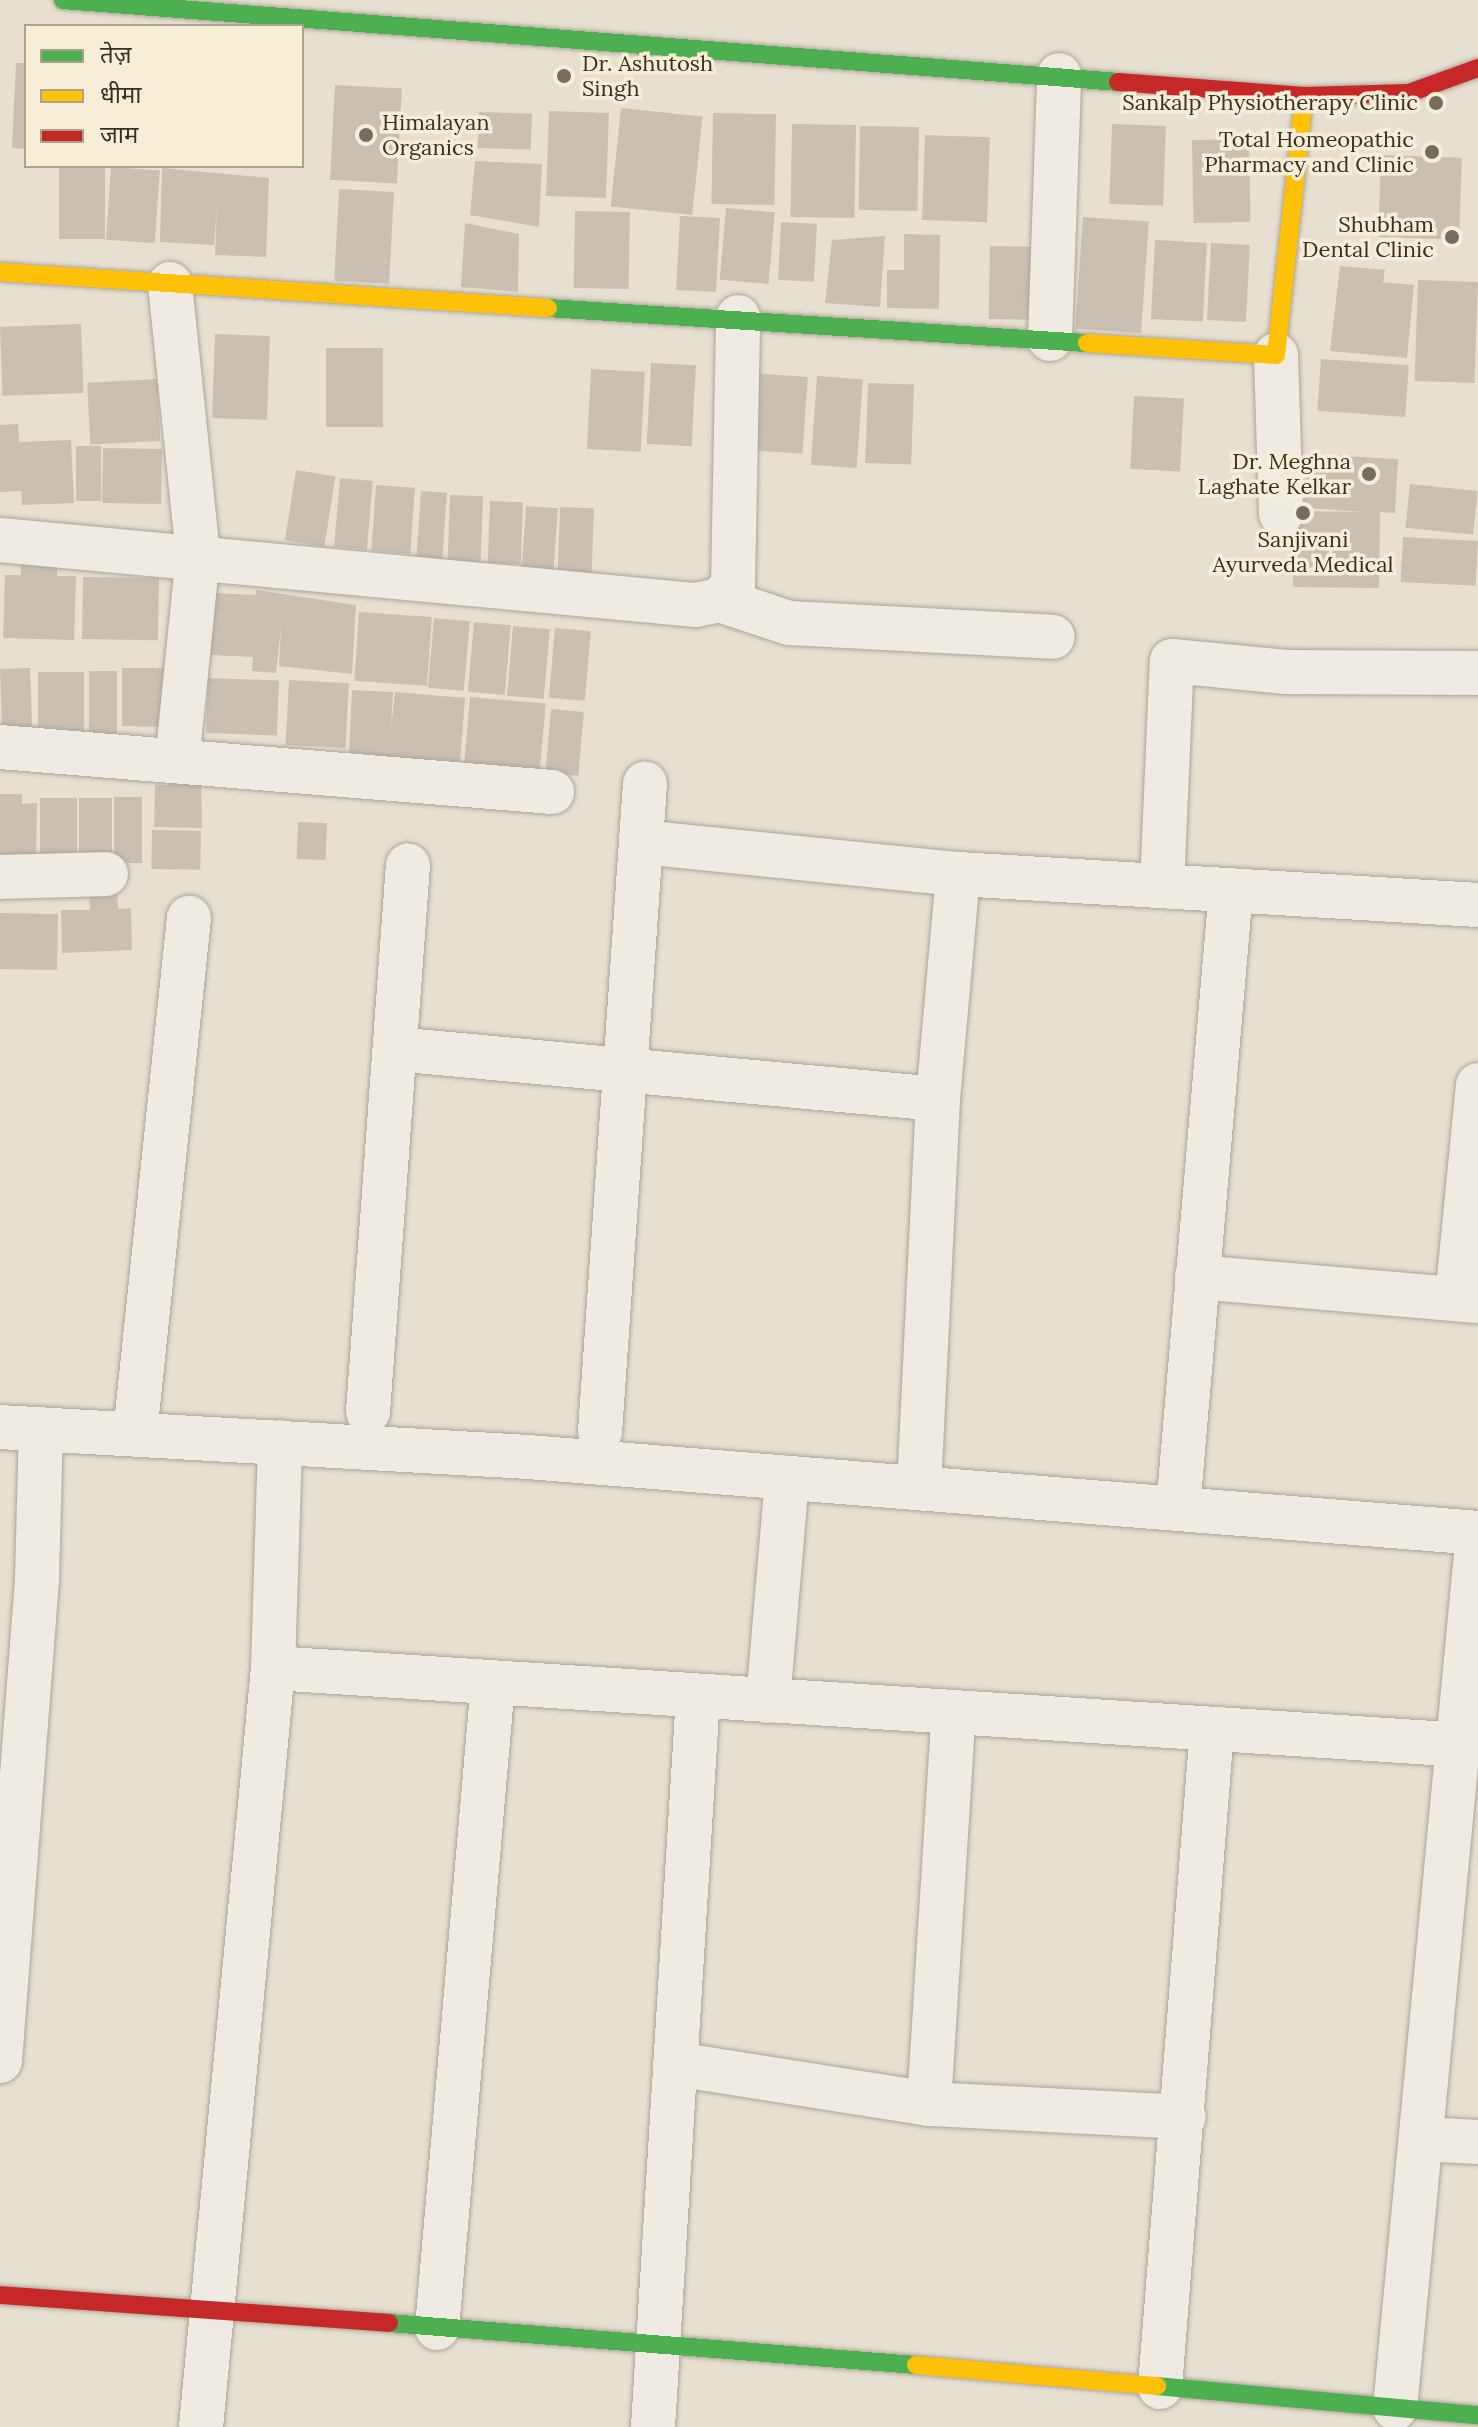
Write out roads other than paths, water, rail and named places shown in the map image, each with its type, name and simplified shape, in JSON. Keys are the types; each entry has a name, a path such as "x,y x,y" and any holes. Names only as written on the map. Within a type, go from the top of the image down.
{"street":[{"path":"63,0 1304,96 1409,93 1478,68"},
{"path":"1050,339 1059,75"},
{"path":"1281,514 1276,355 1304,96"},
{"path":"0,272 738,317 1276,355"},
{"path":"170,284 198,555 177,760"},
{"path":"720,600 733,585 738,317"},
{"path":"0,540 198,555 696,605 720,600 789,623 1053,637"},
{"path":"1162,886 1172,661 1286,672 1478,673"},
{"path":"0,747 552,792"},
{"path":"600,1432 645,784"},
{"path":"642,842 958,874 1478,905"},
{"path":"368,1412 408,865"},
{"path":"0,877 106,874"},
{"path":"919,1488 938,1099 958,874"},
{"path":"1178,1509 1231,890"},
{"path":"135,1434 189,918"},
{"path":"395,1049 938,1099"},
{"path":"1197,1277 1467,1300 1478,1085"},
{"path":"0,2061 19,1578 20,1428 280,1442 787,1478 1478,1534 1468,1745 1421,2139 1395,2408"},
{"path":"201,2427 273,1668 280,1442"},
{"path":"768,1701 787,1478"},
{"path":"273,1668 1468,1745"},
{"path":"437,2328 493,1683"},
{"path":"653,2427 698,1696"},
{"path":"929,2104 954,1712"},
{"path":"1160,2387 1184,2117 1212,1729"},
{"path":"675,2064 929,2104 1184,2117"},
{"path":"1421,2139 1478,2142"},
{"path":"0,2295 211,2314 658,2342 1478,2415"}],"place":[{"name":"Dr. Ashutosh Singh","path":"564,76"},
{"name":"Sankalp Physiotherapy Clinic","path":"1436,103"},
{"name":"Himalayan Organics","path":"366,135"},
{"name":"Total Homeopathic Pharmacy and Clinic","path":"1432,152"},
{"name":"Shubham Dental Clinic","path":"1452,237"},
{"name":"Dr. Meghna Laghate Kelkar","path":"1369,474"},
{"name":"Sanjivani Ayurveda Medical","path":"1303,513"}]}
